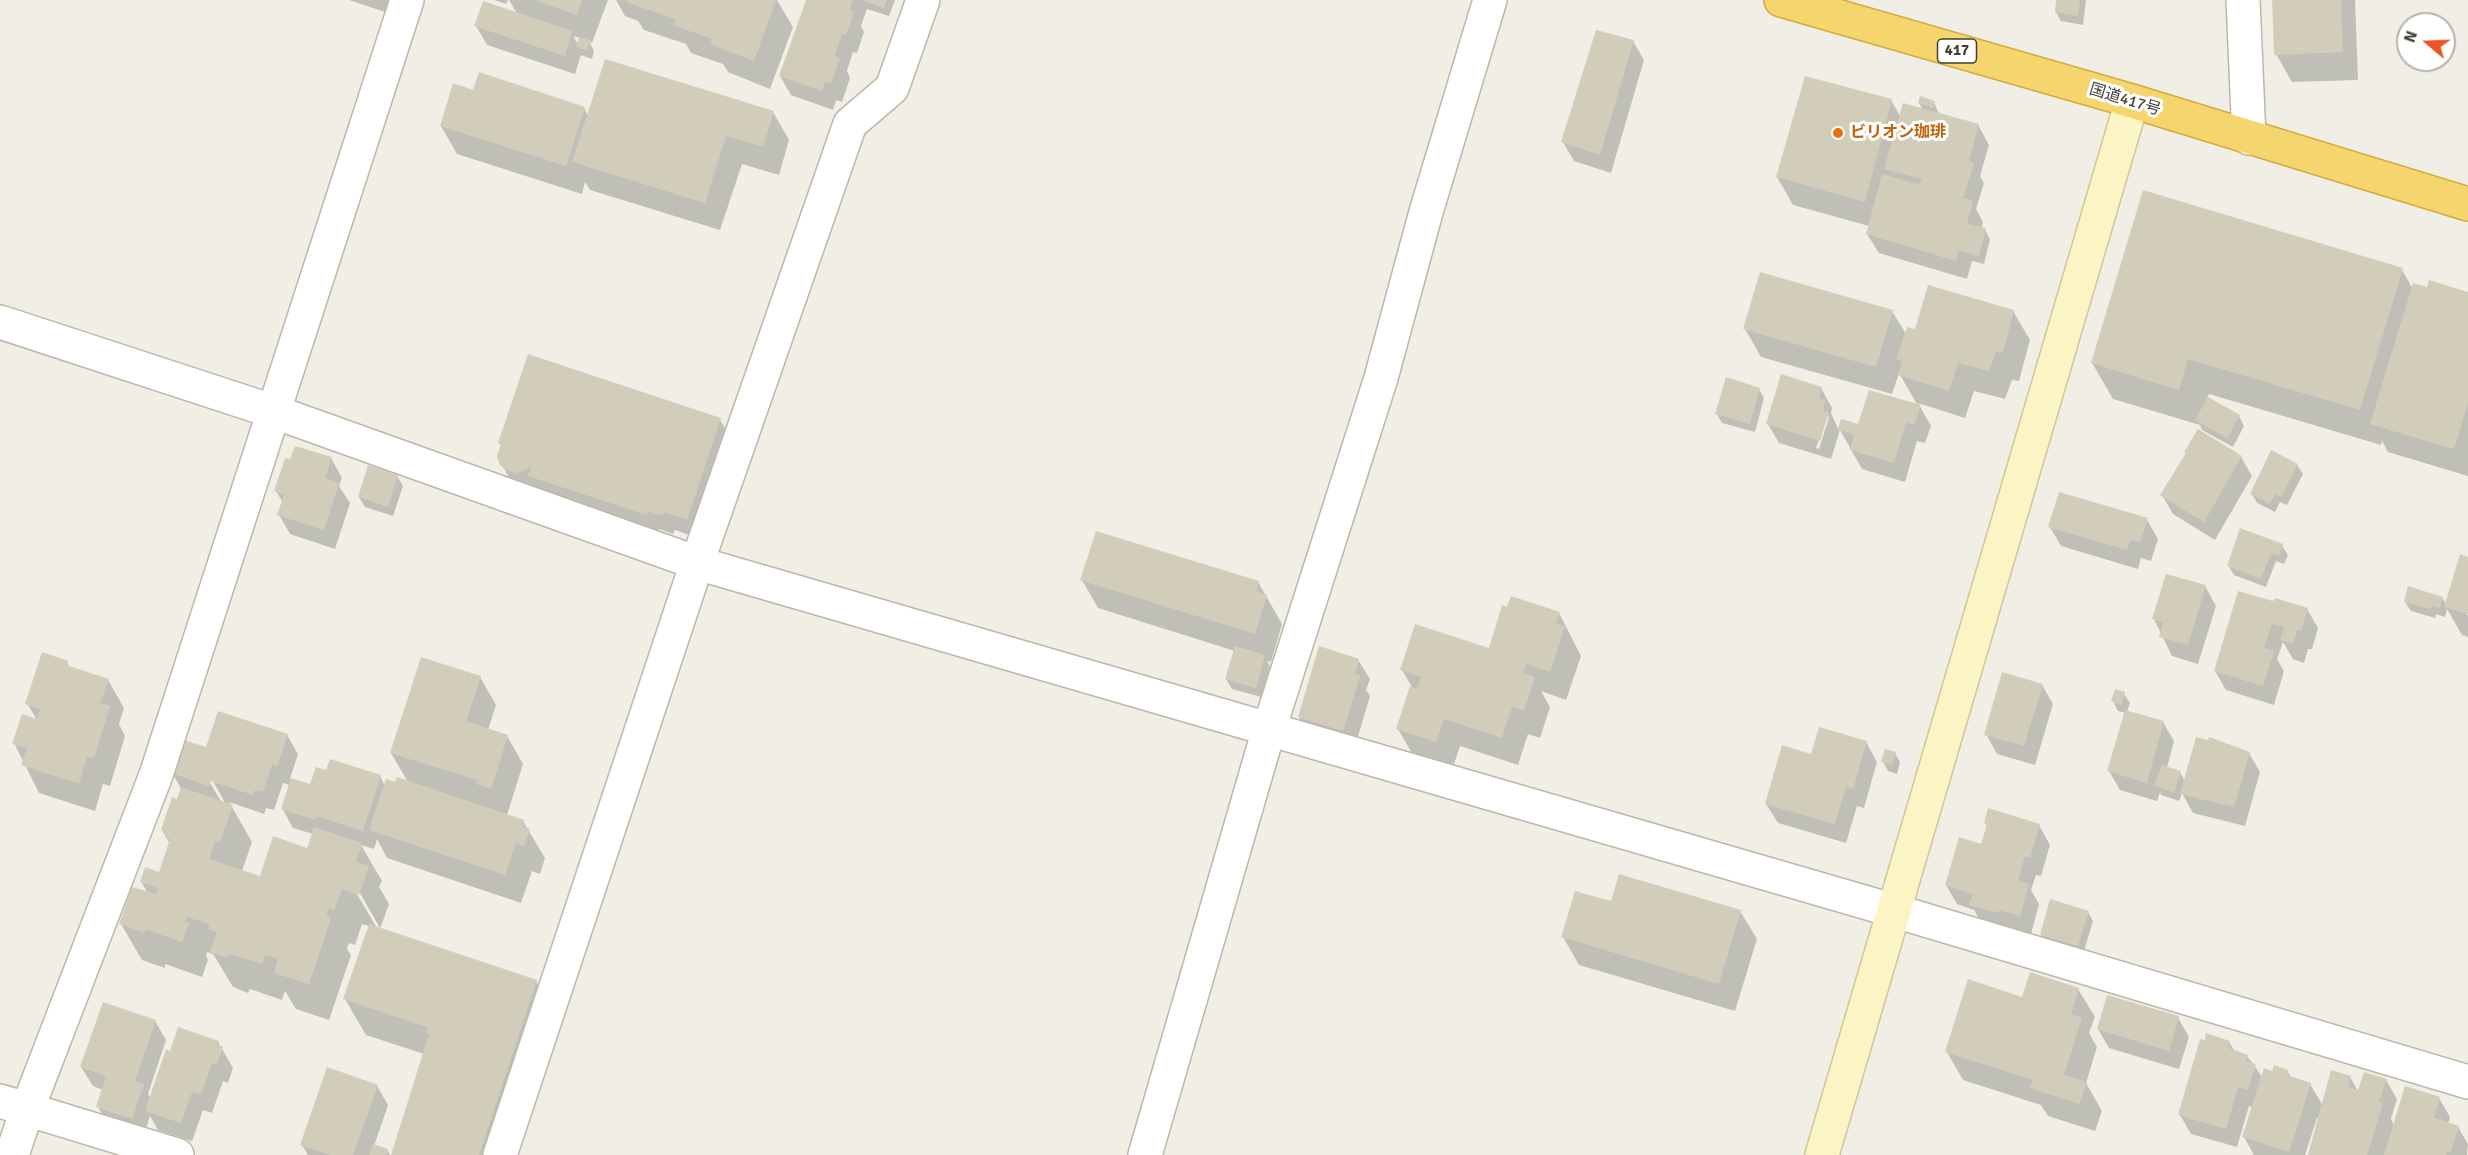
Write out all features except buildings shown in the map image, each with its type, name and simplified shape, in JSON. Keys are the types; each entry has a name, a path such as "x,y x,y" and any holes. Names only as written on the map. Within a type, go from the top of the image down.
{"highway":[{"name":"国道417号","path":"1781,0 2132,101 2468,204"}],"street":[{"path":"12,1155 13,1105 156,775 407,0"},
{"path":"500,1155 697,563 850,124 892,88 923,0"},
{"path":"1145,1155 1269,729 1381,378 1426,212 1490,0"},
{"path":"2243,0 2249,138"},
{"path":"1822,1155 2132,101"},
{"path":"0,322 272,411 697,563 1894,911 2468,1082"},
{"path":"13,1105 177,1155"}],"place":[{"name":"ビリオン珈琲","path":"1838,133"}]}
